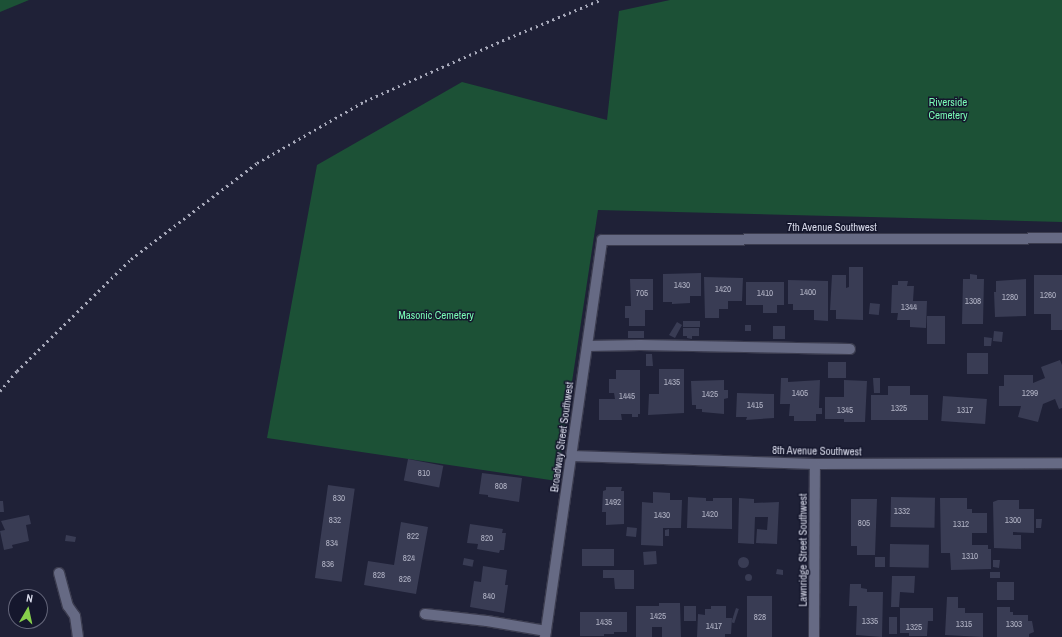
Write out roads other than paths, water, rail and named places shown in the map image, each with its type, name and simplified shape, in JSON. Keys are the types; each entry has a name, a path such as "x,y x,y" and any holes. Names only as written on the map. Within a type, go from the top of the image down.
{"street":[{"name":"7th Avenue Southwest","path":"602,240 1062,238"},
{"name":"Broadway Street Southwest","path":"546,634 602,240"},
{"path":"587,346 640,345 850,349"},
{"name":"8th Avenue Southwest","path":"572,456 815,464 1062,463"},
{"name":"Lawnridge Street Southwest","path":"814,637 815,464"},
{"path":"59,574 68,606 75,616 78,637"},
{"path":"425,614 487,621 546,634"}],"railway":[{"path":"0,391 17,371 131,259 257,163 365,101 508,38 600,0"}],"park label":[{"name":"Riverside Cemetery","path":"948,109"},
{"name":"Masonic Cemetery","path":"436,315"}]}
